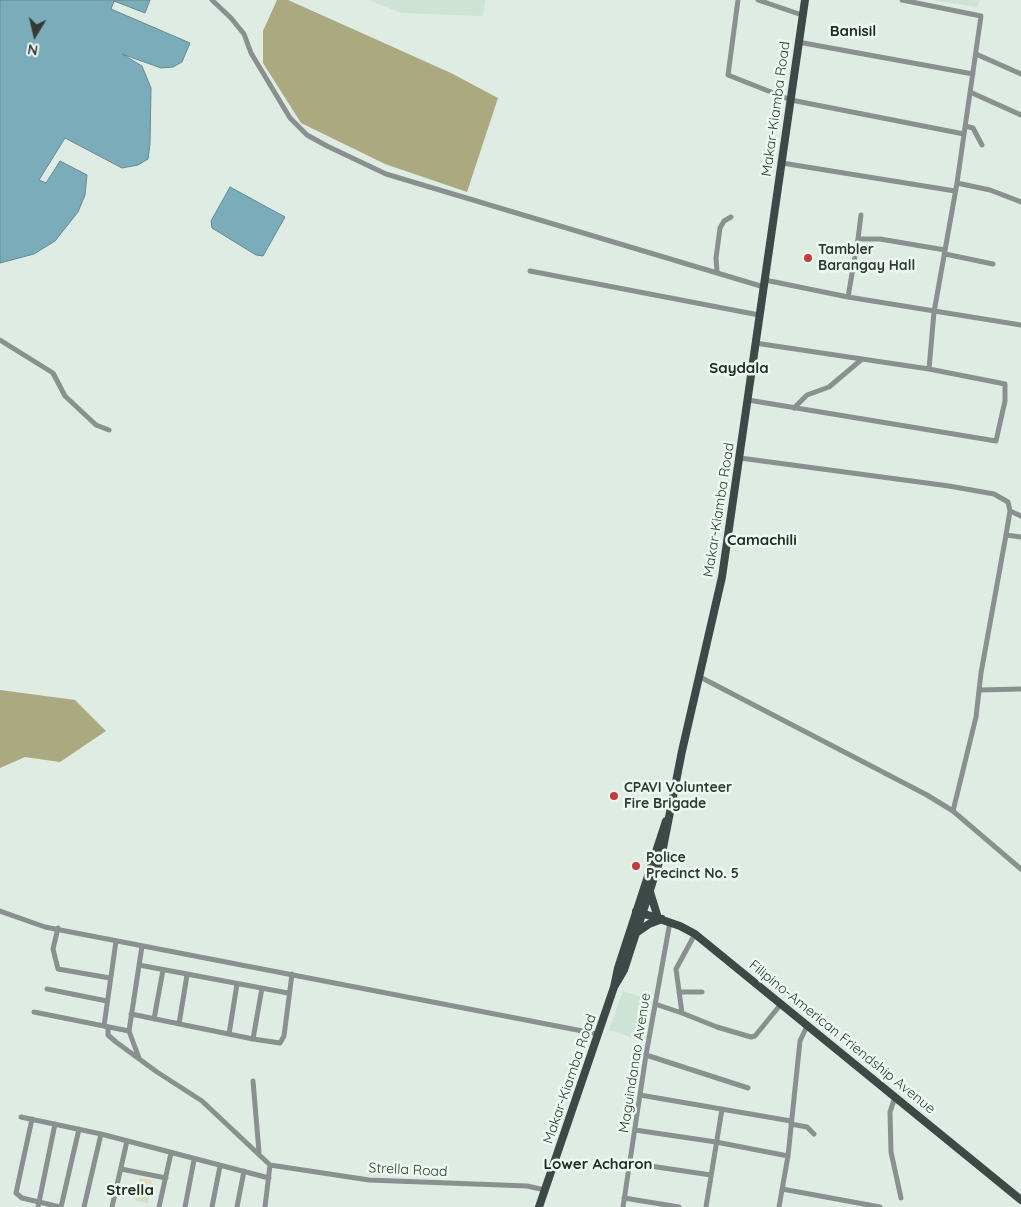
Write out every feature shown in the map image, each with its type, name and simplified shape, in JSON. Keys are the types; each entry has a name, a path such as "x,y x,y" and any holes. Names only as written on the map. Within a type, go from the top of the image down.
{"main road":[{"name":"Makar-Kiamba Road","path":"614,987 624,970 636,933 640,912 669,813 722,577 805,0"},
{"name":"Makar-Kiamba Road","path":"539,1207 614,987 618,968 650,892 667,834 669,813"},
{"path":"636,933 660,919 650,892"},
{"name":"Filipino-American Friendship Avenue","path":"640,912 670,922 695,934 1021,1200"}],"street":[{"path":"212,0 244,34 251,53 290,118 307,135 386,174 717,272 764,284 1021,325"},
{"path":"738,0 728,75 791,100 964,134"},
{"path":"758,0 802,15"},
{"path":"902,0 981,16 957,183 934,312 928,369"},
{"path":"798,42 973,74"},
{"path":"976,54 1021,74"},
{"path":"970,92 1021,115"},
{"path":"965,126 973,128 982,146"},
{"path":"782,163 955,190"},
{"path":"957,183 990,190 1021,202"},
{"path":"848,297 861,215"},
{"path":"717,272 716,258 720,228 724,221 731,217"},
{"path":"858,239 880,239 993,264"},
{"path":"530,271 759,316"},
{"path":"0,340 53,373 65,396 96,425 109,430"},
{"path":"748,400 996,441 1005,401 1005,384 928,369 755,343"},
{"path":"794,408 806,395 829,387 861,360"},
{"path":"740,458 994,494 1008,502 1010,511 976,717 953,811"},
{"path":"1010,511 1021,516"},
{"path":"1006,535 1021,537"},
{"path":"700,677 928,795 953,811 1021,870"},
{"path":"979,690 1021,689"},
{"path":"0,911 35,925 598,1034"},
{"name":"Maguindanao Avenue","path":"623,1207 646,1055 670,922"},
{"path":"58,928 53,949 58,969 110,978"},
{"path":"682,1013 676,969 695,934"},
{"path":"116,941 107,1001 106,1026 109,1036 139,1059 196,1096 259,1152 270,1165 266,1207"},
{"path":"139,1059 129,1031 142,946"},
{"path":"139,965 288,993"},
{"path":"154,1019 163,970"},
{"path":"131,1014 253,1039 282,1041 292,974"},
{"path":"179,1024 187,975"},
{"path":"229,1034 237,984"},
{"path":"253,1039 262,988"},
{"path":"47,989 107,1001"},
{"path":"679,992 702,992"},
{"path":"655,1004 717,1028 751,1037 758,1032 781,1004"},
{"path":"34,1012 129,1031"},
{"path":"779,1207 788,1156 800,1041 807,1026"},
{"path":"646,1055 748,1088"},
{"path":"253,1081 259,1152"},
{"path":"640,1095 791,1123 807,1127 814,1134"},
{"path":"895,1097 890,1112 891,1152 901,1198"},
{"path":"706,1207 722,1109"},
{"path":"22,1117 101,1134 171,1152 194,1160 269,1178"},
{"path":"32,1119 16,1194 38,1205 61,1207 79,1130"},
{"path":"38,1205 55,1124"},
{"path":"635,1130 716,1142 788,1156"},
{"path":"84,1207 101,1134"},
{"path":"112,1207 127,1141"},
{"path":"159,1207 171,1152"},
{"path":"185,1207 194,1160"},
{"path":"630,1163 711,1176"},
{"name":"Strella Road","path":"270,1165 369,1180 527,1186 545,1190"},
{"path":"212,1207 220,1166"},
{"path":"121,1168 166,1178"},
{"path":"236,1207 244,1171"},
{"path":"782,1189 876,1204 880,1207"},
{"path":"624,1198 679,1207"}],"shaded area":[{"path":"277,0 288,0 451,73 498,98 467,192 385,164 301,123 263,63 263,31"},
{"path":"369,0 485,0 483,16 401,13"},
{"path":"931,0 980,0 977,7"},
{"path":"0,690 75,700 106,731 60,762 25,757 0,768"},
{"path":"623,991 651,1000 643,1041 609,1030"},
{"path":"140,1178 152,1180 148,1203 136,1201"}],"water":[{"path":"0,0 150,0 145,13 114,1 111,9 190,43 182,62 173,67 161,68 122,54 142,66 151,88 148,159 138,165 122,168 65,138 39,180 46,183 60,161 87,175 85,195 78,212 55,241 34,254 0,263"},
{"path":"230,187 285,217 263,256 256,255 212,228 211,221"}],"place":[{"name":"Tambler Barangay Hall","path":"808,258"},
{"name":"CPAVI Volunteer Fire Brigade","path":"614,796"},
{"name":"Police Precinct No. 5","path":"636,866"}],"district":[{"name":"Banisil","path":"853,31"},
{"name":"Saydala","path":"739,368"},
{"name":"Camachili","path":"762,540"},
{"name":"Lower Acharon","path":"598,1164"},
{"name":"Strella","path":"130,1190"}]}
